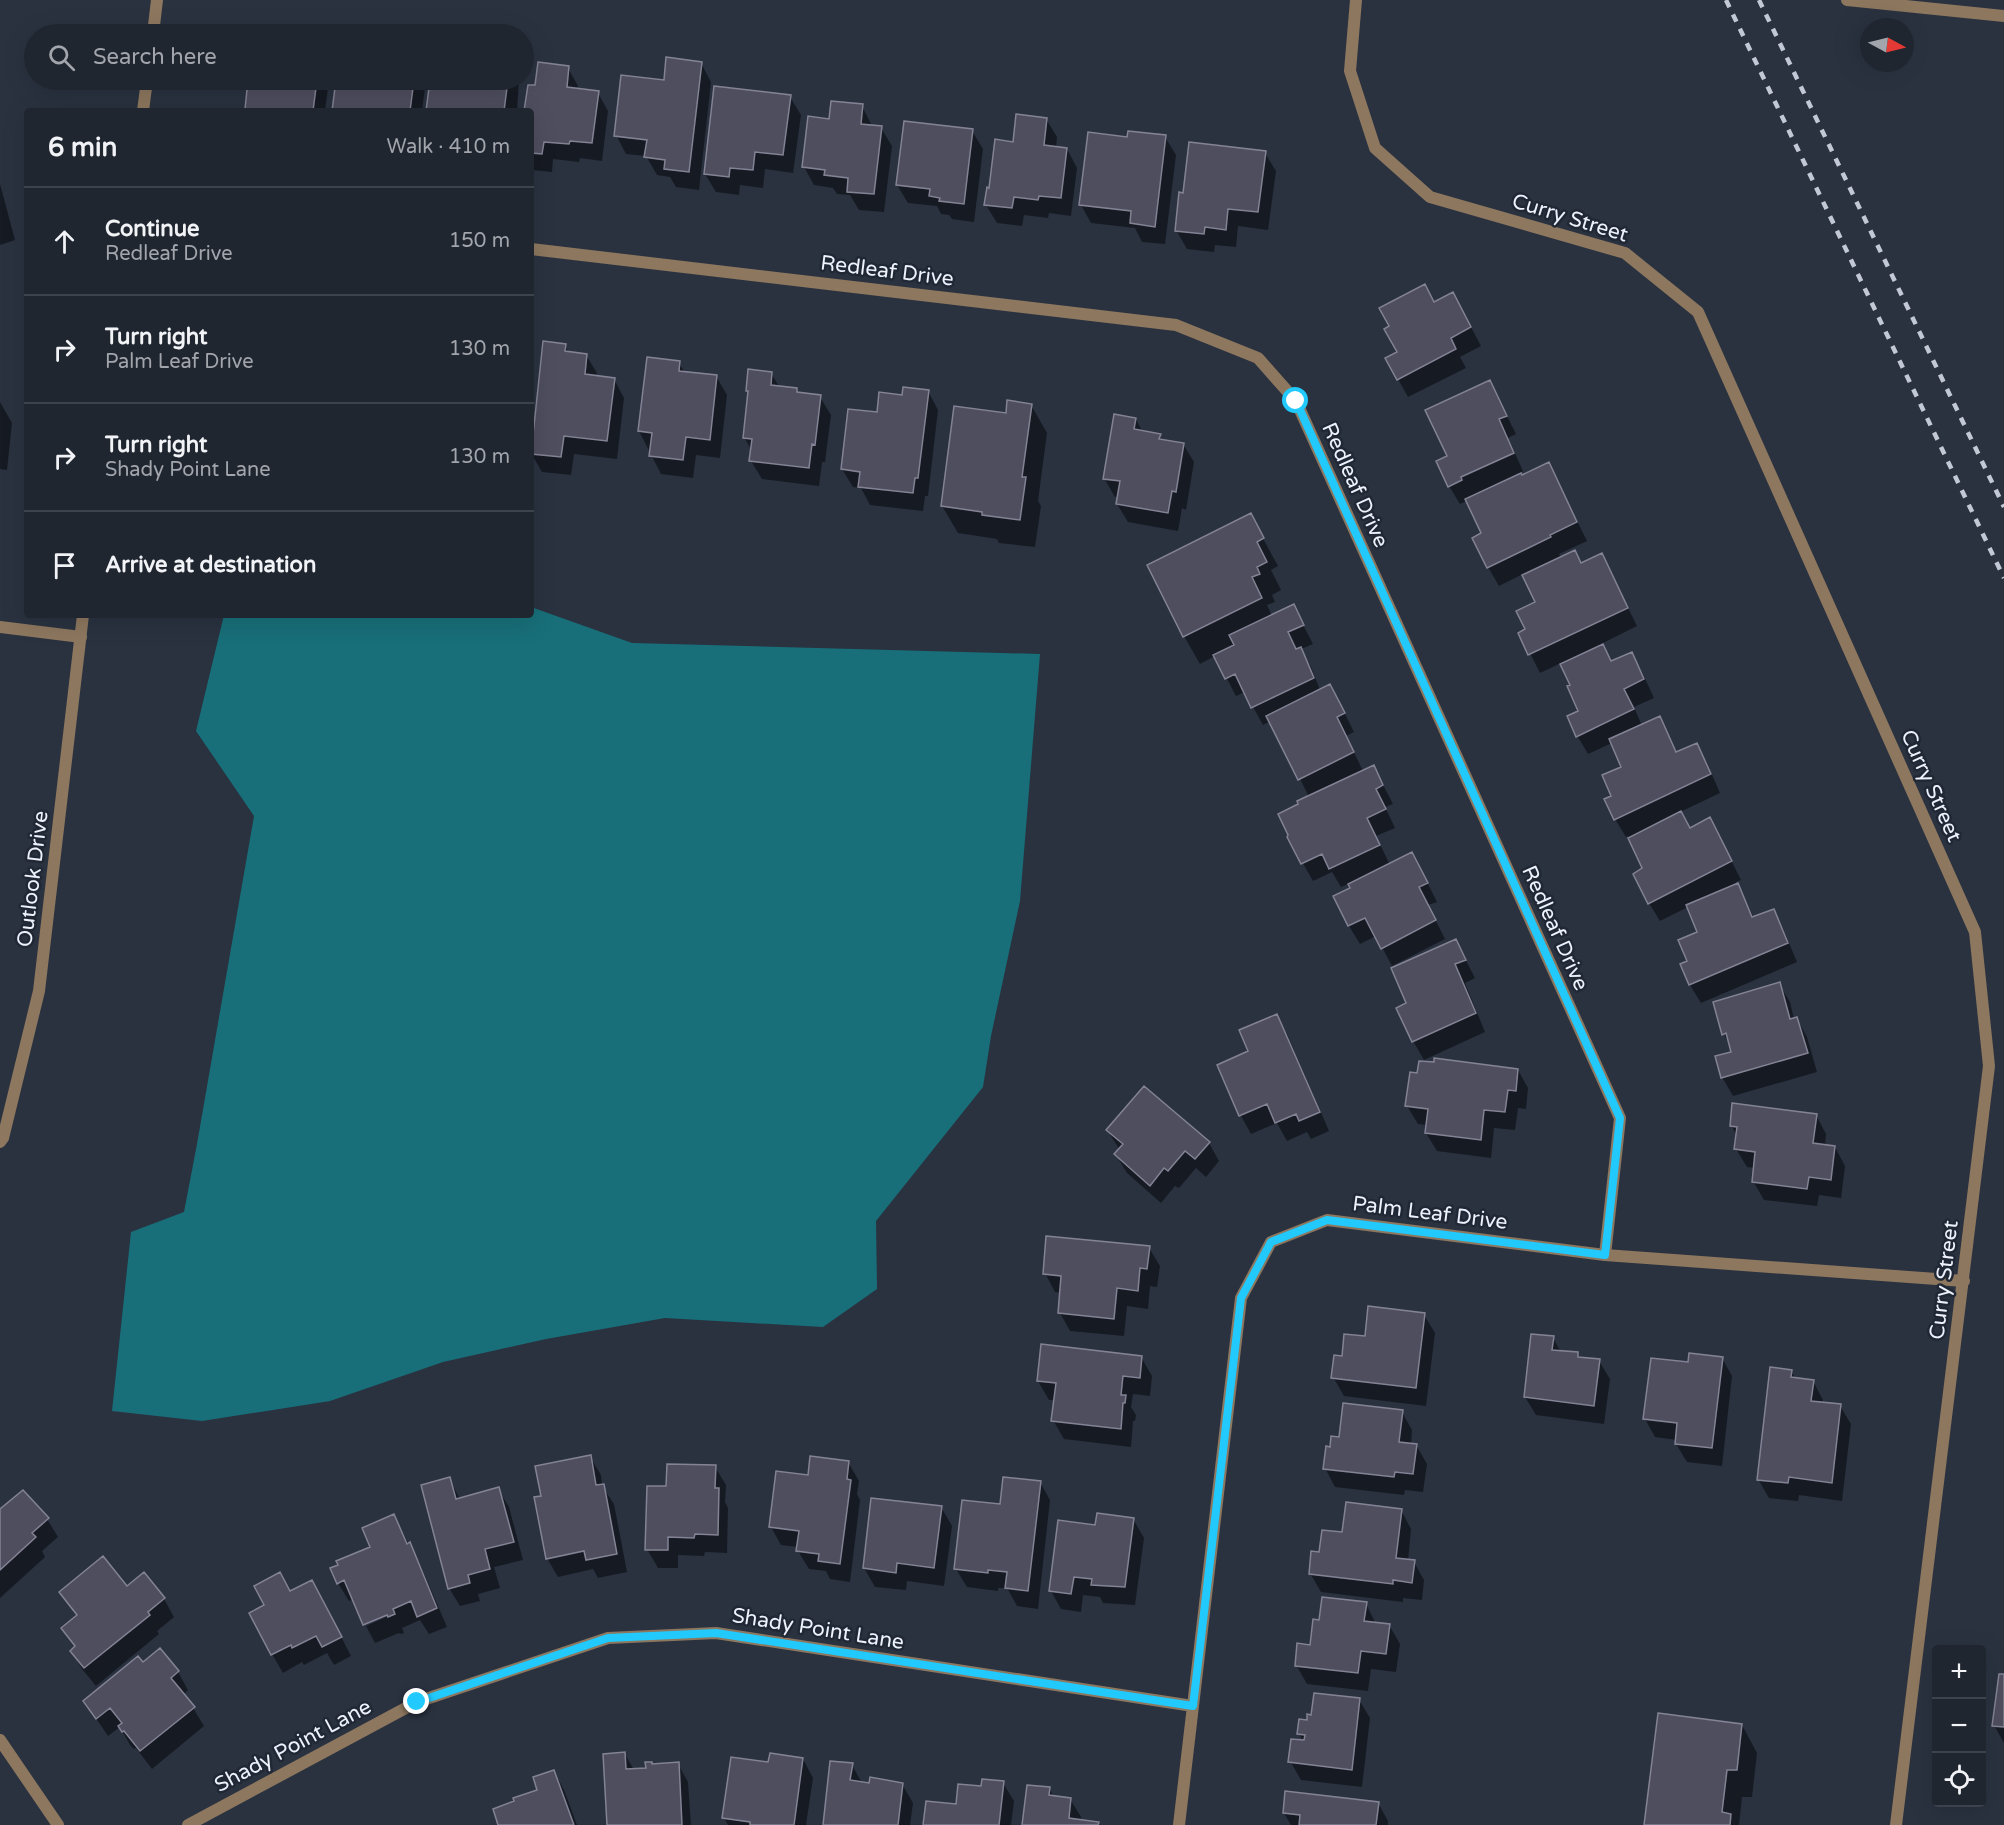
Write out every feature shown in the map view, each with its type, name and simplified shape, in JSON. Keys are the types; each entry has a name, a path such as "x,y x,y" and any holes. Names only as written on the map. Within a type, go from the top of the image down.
{"street":[{"path":"154,24 157,0"},
{"name":"Curry Street","path":"1356,0 1350,71 1375,148 1430,196 1626,253 1698,312 1975,932 1989,1066 1896,1825"},
{"path":"1847,0 2004,16"},
{"path":"143,108 146,90"},
{"name":"Redleaf Drive","path":"534,249 1176,325 1258,358 1296,401 1620,1118 1605,1255"},
{"name":"Outlook Drive","path":"0,1142 3,1138 39,991 83,618"},
{"path":"0,627 81,637"},
{"name":"Palm Leaf Drive","path":"1179,1825 1241,1298 1271,1242 1327,1220 1605,1255 1964,1281"},
{"name":"Shady Point Lane","path":"188,1825 417,1702 608,1638 716,1633 1193,1706"},
{"path":"0,1740 58,1825"}],"water":[{"path":"534,608 632,643 1040,654 1020,901 991,1036 983,1087 876,1221 877,1289 823,1327 665,1318 546,1339 443,1362 330,1401 202,1421 112,1411 131,1232 184,1212 254,816 196,731 223,618 534,618"}],"building":[{"path":"666,57 702,62 689,172 664,169 665,160 644,157 647,140 614,136 621,75 664,80"},
{"path":"538,62 569,66 567,87 599,91 592,143 544,142 542,154 534,153 534,108 524,108 527,90 534,90"},
{"path":"714,86 791,95 783,155 755,152 753,170 730,168 729,177 704,174"},
{"path":"247,90 316,90 313,108 245,108"},
{"path":"335,90 413,90 410,108 332,108"},
{"path":"429,90 507,90 504,108 426,108"},
{"path":"831,101 863,104 861,124 882,126 874,194 847,192 848,178 824,175 825,170 802,167 808,116 829,119"},
{"path":"1016,114 1047,118 1044,145 1067,148 1061,198 1039,196 1038,200 1014,197 1012,208 984,205 987,187 989,188 995,139 1013,142"},
{"path":"904,121 973,129 964,204 939,201 940,198 929,196 930,189 896,185"},
{"path":"1128,131 1166,135 1155,227 1130,223 1131,211 1079,205 1088,132 1127,137"},
{"path":"1189,142 1266,151 1258,212 1228,209 1226,230 1205,227 1204,234 1175,231 1179,192 1183,193"},
{"path":"1425,284 1434,302 1453,292 1471,327 1451,338 1456,349 1397,380 1385,358 1397,352 1384,329 1389,326 1379,308"},
{"path":"543,341 566,344 565,351 587,354 585,374 615,378 607,441 564,436 561,457 534,454 534,426"},
{"path":"647,357 680,361 679,371 717,375 710,440 686,437 683,460 649,456 652,433 638,431"},
{"path":"748,369 772,372 771,385 797,388 797,392 821,395 815,445 812,444 809,468 749,461 752,439 743,438"},
{"path":"1490,380 1507,416 1499,419 1514,453 1461,477 1462,480 1448,487 1436,461 1447,456 1425,410"},
{"path":"903,387 929,390 918,478 915,478 913,493 858,487 860,472 841,469 848,409 877,412 879,392 902,395"},
{"path":"1007,400 1032,404 1022,477 1026,477 1020,520 941,506 954,406 1006,413"},
{"path":"1114,414 1136,418 1134,429 1161,434 1159,439 1184,443 1176,492 1172,491 1168,513 1116,504 1120,481 1103,479"},
{"path":"1549,462 1577,522 1487,568 1472,538 1481,533 1465,499"},
{"path":"1251,513 1264,538 1257,542 1267,562 1257,567 1260,574 1252,577 1262,598 1183,637 1147,565"},
{"path":"1575,550 1581,563 1602,553 1628,608 1528,655 1518,633 1525,629 1516,611 1535,602 1522,575"},
{"path":"1294,604 1304,625 1288,632 1296,649 1301,647 1314,678 1251,708 1235,674 1225,679 1213,655 1234,645 1229,635"},
{"path":"1603,644 1611,661 1632,652 1644,679 1624,689 1634,709 1576,737 1567,716 1578,711 1567,686 1570,685 1560,664"},
{"path":"1330,684 1345,713 1337,717 1354,752 1298,780 1266,716"},
{"path":"1660,716 1676,752 1697,743 1711,774 1614,820 1604,799 1611,796 1602,775 1621,767 1609,739"},
{"path":"1374,765 1383,785 1376,789 1386,809 1367,818 1380,845 1329,869 1322,854 1301,864 1278,814 1298,804 1297,801"},
{"path":"1681,811 1690,828 1710,817 1732,861 1648,904 1633,874 1642,868 1628,838"},
{"path":"1412,852 1428,883 1419,887 1436,920 1381,949 1365,918 1348,926 1333,896 1350,888 1348,884"},
{"path":"1738,883 1752,917 1774,909 1788,943 1689,985 1680,964 1687,961 1678,940 1697,932 1686,905"},
{"path":"1456,939 1466,960 1455,964 1476,1013 1412,1042 1396,1008 1406,1003 1391,968"},
{"path":"1780,982 1790,1019 1797,1017 1808,1053 1721,1078 1715,1056 1731,1052 1726,1033 1722,1035 1713,1002"},
{"path":"1277,1014 1320,1112 1299,1121 1296,1114 1275,1123 1267,1104 1239,1116 1217,1065 1248,1051 1239,1030"},
{"path":"1434,1058 1518,1069 1516,1091 1508,1090 1505,1112 1484,1110 1481,1140 1425,1133 1428,1109 1405,1106 1410,1072 1417,1073 1419,1061 1434,1062"},
{"path":"1144,1086 1210,1142 1195,1159 1185,1151 1168,1171 1164,1168 1150,1186 1114,1154 1123,1144 1106,1130"},
{"path":"1732,1103 1817,1114 1813,1143 1835,1146 1831,1180 1809,1177 1807,1189 1752,1182 1755,1152 1734,1149 1737,1127 1730,1126"},
{"path":"1046,1236 1150,1246 1147,1269 1140,1268 1138,1291 1117,1288 1114,1319 1058,1313 1061,1276 1043,1274"},
{"path":"1368,1306 1425,1313 1416,1388 1331,1378 1334,1355 1342,1356 1344,1334 1365,1336"},
{"path":"1531,1334 1554,1336 1552,1350 1578,1352 1578,1357 1600,1359 1594,1406 1524,1397"},
{"path":"1041,1344 1142,1356 1140,1378 1123,1376 1121,1395 1126,1395 1125,1403 1123,1403 1121,1429 1051,1421 1056,1383 1037,1381"},
{"path":"1689,1353 1723,1357 1712,1448 1675,1444 1677,1423 1643,1419 1651,1358 1688,1362"},
{"path":"1770,1367 1792,1370 1791,1377 1814,1380 1811,1401 1841,1404 1832,1483 1789,1477 1788,1483 1757,1480"},
{"path":"1343,1403 1403,1410 1399,1442 1417,1444 1413,1474 1395,1472 1394,1477 1323,1469 1326,1446 1330,1447 1331,1436 1339,1437"},
{"path":"591,1455 596,1485 604,1484 617,1554 586,1560 584,1551 546,1559 534,1497 541,1496 535,1466"},
{"path":"810,1456 849,1461 847,1479 851,1480 840,1564 818,1561 819,1554 796,1551 799,1531 769,1527 776,1471 808,1475"},
{"path":"667,1464 716,1465 715,1488 719,1488 718,1535 695,1534 694,1538 668,1537 668,1550 645,1550 647,1486 666,1486"},
{"path":"450,1477 456,1499 499,1487 514,1542 485,1549 490,1569 468,1575 470,1583 448,1589 421,1485"},
{"path":"1003,1477 1041,1481 1028,1591 1005,1588 1007,1572 988,1570 988,1573 954,1569 962,1500 1000,1504"},
{"path":"23,1490 49,1518 32,1533 36,1537 0,1570 0,1509"},
{"path":"871,1498 942,1506 934,1568 897,1563 896,1573 863,1568"},
{"path":"1346,1502 1402,1509 1396,1558 1415,1560 1412,1583 1393,1580 1393,1584 1309,1574 1311,1551 1319,1552 1322,1530 1342,1532"},
{"path":"1097,1513 1134,1518 1125,1587 1091,1585 1092,1579 1074,1577 1071,1594 1049,1591 1058,1520 1095,1525"},
{"path":"394,1514 407,1544 410,1542 437,1608 417,1617 411,1601 393,1609 395,1614 363,1625 344,1580 337,1584 330,1568 338,1565 336,1561 370,1547 362,1528"},
{"path":"103,1556 127,1586 144,1572 165,1598 148,1612 150,1615 84,1668 70,1651 75,1646 61,1628 77,1615 59,1592"},
{"path":"280,1572 290,1591 312,1580 342,1637 322,1647 316,1636 271,1655 249,1613 264,1605 254,1586"},
{"path":"1322,1597 1367,1602 1364,1621 1390,1624 1386,1654 1361,1651 1358,1673 1295,1666 1297,1643 1310,1645 1313,1619 1319,1620"},
{"path":"160,1648 179,1671 171,1678 195,1707 140,1751 124,1731 122,1732 118,1726 122,1723 110,1708 96,1719 83,1701 138,1656 143,1662"},
{"path":"1999,1674 2004,1674 2004,1727 1992,1726"},
{"path":"1314,1693 1360,1698 1352,1770 1288,1762 1291,1739 1304,1740 1305,1735 1297,1734 1299,1719 1307,1720 1307,1714 1311,1715"},
{"path":"1658,1713 1742,1724 1737,1770 1727,1770 1722,1812 1731,1814 1730,1825 1644,1825"},
{"path":"625,1752 626,1769 646,1768 645,1762 652,1762 652,1764 679,1762 682,1825 607,1825 603,1754"},
{"path":"770,1753 803,1758 794,1825 750,1825 750,1822 722,1818 731,1757 768,1762"},
{"path":"830,1761 853,1763 850,1780 869,1783 870,1777 903,1783 898,1825 823,1825"},
{"path":"554,1770 574,1825 498,1825 493,1809 514,1801 513,1798 537,1790 533,1777"},
{"path":"982,1779 1004,1781 999,1825 923,1825 926,1801 956,1804 958,1784 981,1786"},
{"path":"1027,1785 1050,1787 1049,1795 1071,1798 1069,1818 1099,1822 1098,1825 1022,1825"},
{"path":"1285,1791 1379,1802 1376,1825 1299,1825 1300,1815 1283,1813"}],"railway":[{"path":"1726,0 2004,578"},
{"path":"1759,0 2004,507"}],"route":[{"path":"417,1702 608,1638 716,1633 1193,1706 1241,1298 1271,1242 1327,1220 1605,1255 1620,1118 1296,401"}]}
